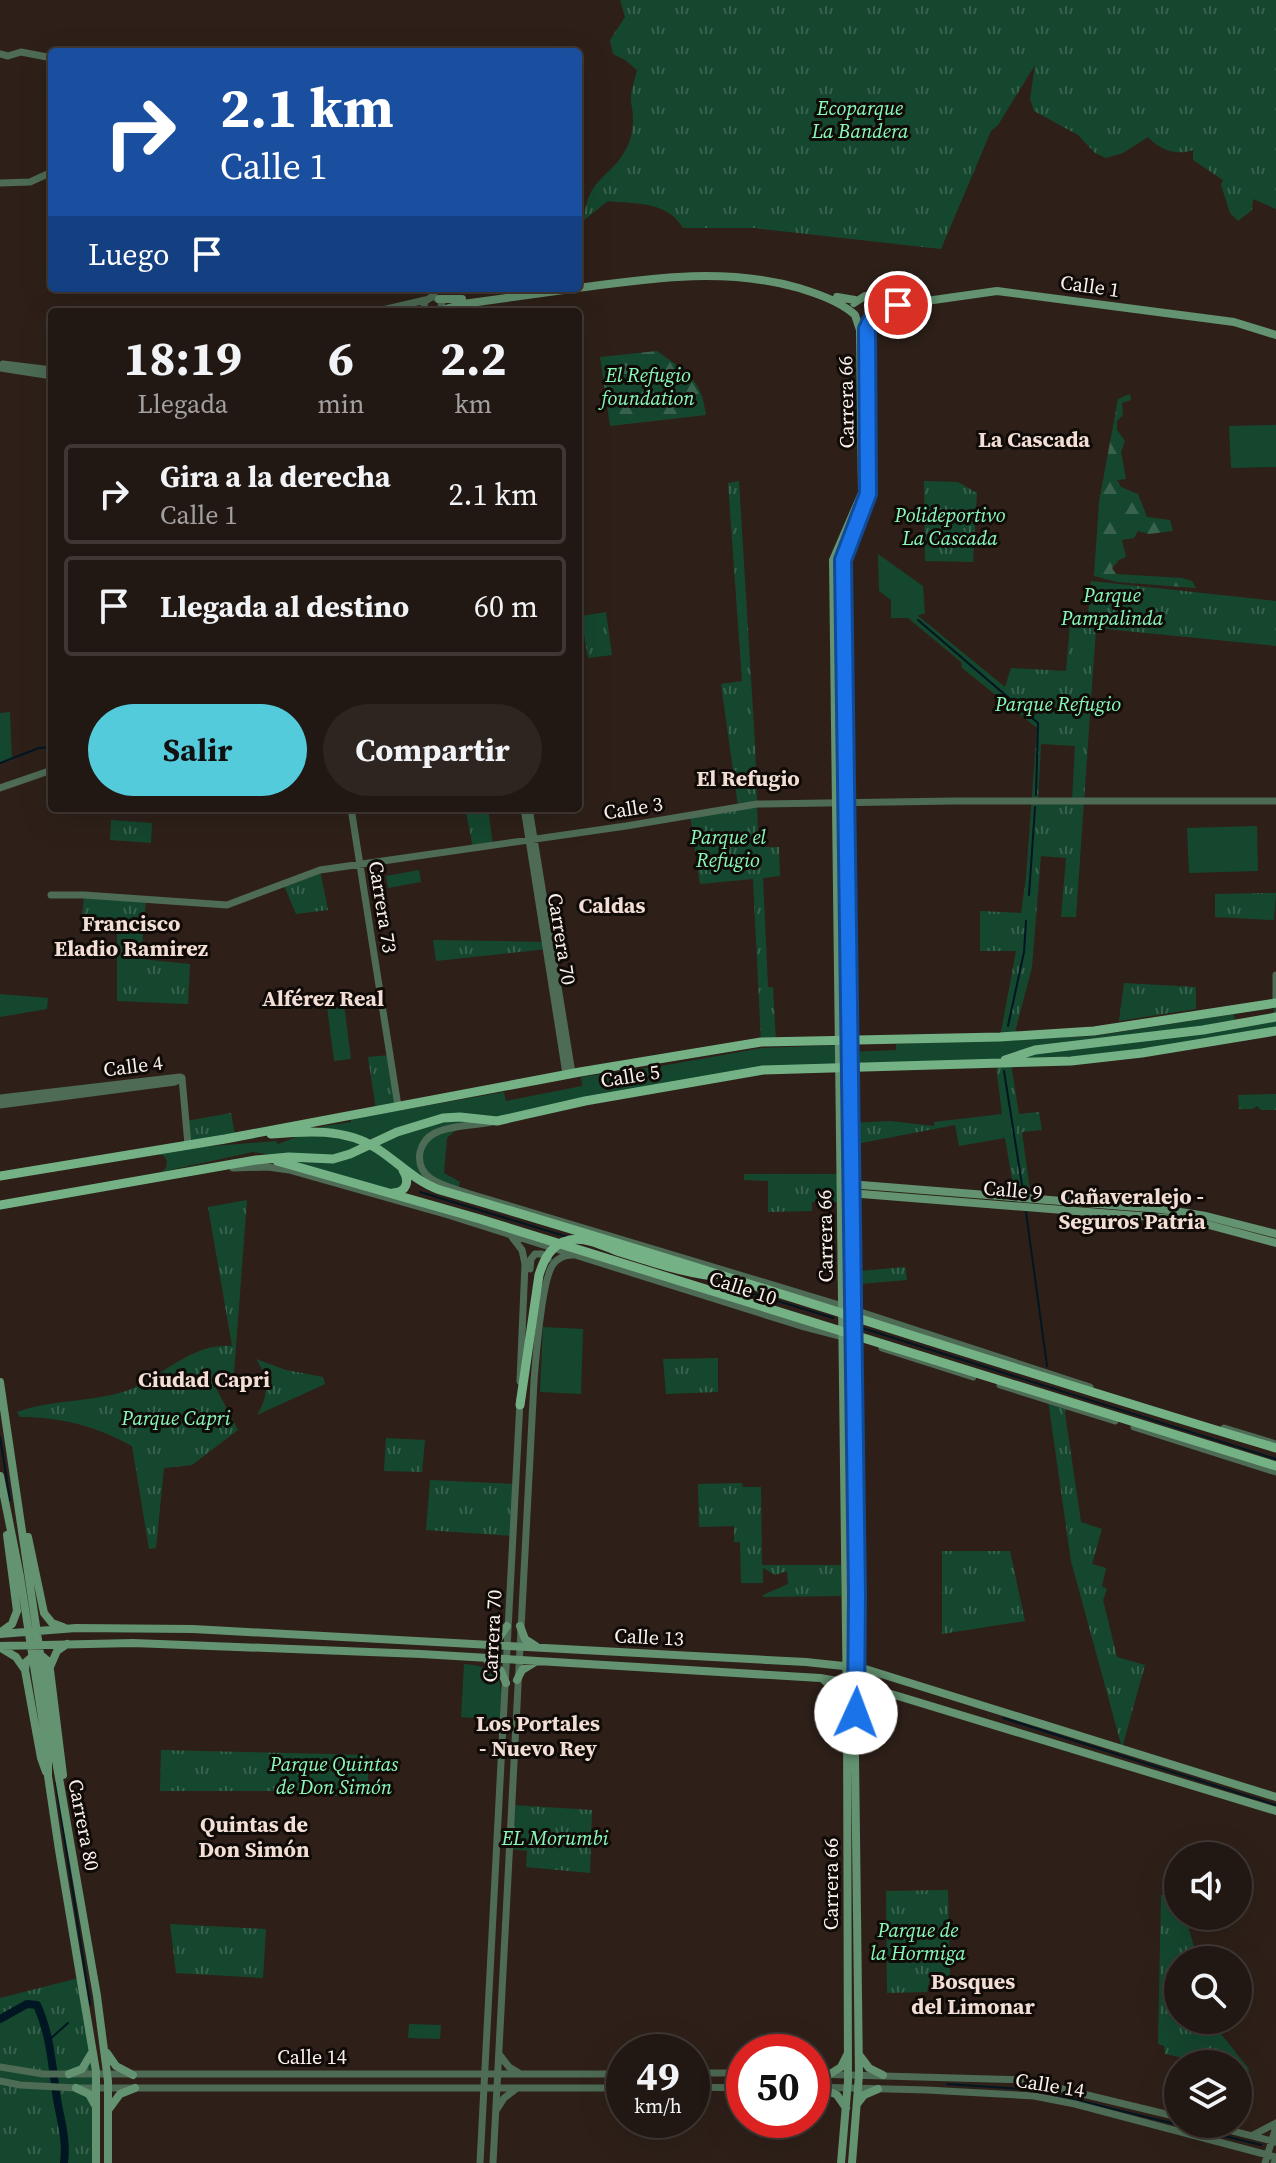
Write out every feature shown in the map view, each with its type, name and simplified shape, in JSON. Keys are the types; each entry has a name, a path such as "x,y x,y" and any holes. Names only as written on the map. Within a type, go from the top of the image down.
{"main road":[{"path":"679,270 745,272 795,282 844,300 865,296 874,302 873,316 863,320 839,303 781,283 727,276 656,277 582,285 679,270"},
{"name":"Calle 1","path":"873,316 881,309 898,305 981,291 1009,291 1234,322 1276,335"},
{"path":"438,298 456,300 508,292"},
{"path":"449,308 540,292"},
{"path":"855,300 855,315"},
{"name":"Calle 1","path":"874,302 898,305"},
{"name":"Carrera 66","path":"851,1829 857,1684 852,1188 850,1067 844,1040 835,802 833,560 857,508 863,480 860,330 855,315"},
{"name":"Carrera 66","path":"852,2163 859,2075 847,1756 840,1188 839,1068 844,1040 846,802 843,560 868,494 867,329 873,316"},
{"name":"Calle 5","path":"0,1176 225,1139 569,1074 761,1042 1094,1031 1276,1003"},
{"path":"970,1065 1012,1059 1035,1050 1203,1030 1276,1017"},
{"name":"Calle 5","path":"2,1206 264,1159 325,1159 350,1154 416,1125 452,1117 497,1121 585,1101 763,1070 1097,1059 1276,1031"},
{"name":"Calle 10","path":"225,1139 331,1133 357,1137 426,1184 615,1239 1276,1446"},
{"name":"Calle 10","path":"264,1159 418,1200 1215,1450 1276,1466"},
{"path":"385,1192 399,1193 406,1187 407,1178 399,1165"},
{"path":"418,1200 414,1188 418,1184 426,1184"},
{"name":"Calle 9","path":"840,1188 1176,1211 1273,1233"},
{"name":"Calle 9","path":"852,1188 1164,1218 1276,1243"},
{"path":"1045,1200 1059,1209"},
{"path":"1071,1210 1087,1203"},
{"path":"1254,1236 1273,1233"},
{"path":"520,1405 541,1267 557,1245 568,1240 584,1240 701,1275 740,1280"},
{"name":"Carrera 80","path":"0,1382 18,1493 42,1607"},
{"name":"Carrera 80","path":"0,1476 17,1611"},
{"name":"Carrera 80","path":"18,1493 52,1756 48,1776 96,2075 96,2163"},
{"name":"Carrera 80","path":"3,1495 66,1815 97,1996 108,2087 108,2163"},
{"path":"0,1633 12,1624 17,1611 26,1619 33,1619 40,1615 42,1607"},
{"path":"42,1607 45,1616 55,1625 76,1628"},
{"path":"488,1644 499,1638 507,1626"},
{"path":"520,1626 525,1639 540,1646"},
{"name":"Calle 13","path":"0,1633 76,1628 193,1629 540,1646 857,1667 1276,1797"},
{"path":"50,1667 57,1651 71,1643"},
{"name":"Calle 13","path":"0,1647 71,1643 278,1648 820,1678 884,1691 1276,1811"},
{"path":"0,1647 13,1654 25,1670 41,1758 48,1776"},
{"path":"25,1670 29,1658 37,1655 46,1658 50,1667 62,1753 66,1815"},
{"path":"482,1658 498,1667 506,1683"},
{"path":"517,1680 525,1667 539,1661"},
{"path":"820,1678 833,1686 842,1700 842,1750 847,1756"},
{"path":"856,1713 866,1697 884,1691"},
{"name":"Carrera 66","path":"841,2163 847,2110 847,2009 852,1942"},
{"path":"83,1998 87,2004 92,2004 97,1996"},
{"path":"847,2009 857,2009"},
{"path":"103,2043 116,2066 133,2075"},
{"path":"64,2074 85,2066 91,2056 91,2045"},
{"path":"830,2074 843,2065 847,2051"},
{"path":"858,2052 866,2066 883,2075"},
{"path":"76,2088 89,2094 96,2111"},
{"path":"107,2117 117,2097 135,2088"},
{"path":"857,2105 864,2095 878,2089"},
{"path":"830,2092 837,2095 847,2110"}],"street":[{"path":"0,54 8,56 21,52 48,57"},
{"path":"0,183 30,182 48,174"},
{"path":"425,308 429,292"},
{"path":"433,292 440,308"},
{"path":"391,308 438,298"},
{"path":"0,366 48,370"},
{"path":"0,366 10,371 48,376"},
{"path":"0,788 48,771"},
{"name":"Calle 3","path":"51,895 227,905 320,870 757,804 1276,801"},
{"name":"Carrera 73","path":"352,812 398,1106"},
{"name":"Carrera 70","path":"528,812 569,1074"},
{"path":"1276,975 1276,1003"},
{"path":"182,1078 188,1145"},
{"name":"Calle 4","path":"0,1098 182,1078"},
{"name":"Calle 4","path":"0,1105 175,1082 182,1078"},
{"path":"441,1187 429,1178 421,1166 421,1151 428,1138 440,1131 497,1121"},
{"name":"Calle 10","path":"195,1172 247,1167 289,1170 472,1218 488,1228 579,1256 615,1262"},
{"name":"Carrera 70","path":"480,2163 525,1264 522,1250 512,1237 488,1228"},
{"name":"Calle 10","path":"615,1239 842,1310"},
{"path":"524,1306 528,1298 530,1263 535,1254 548,1258 548,1277"},
{"path":"548,1277 560,1258 579,1256"},
{"name":"Carrera 70","path":"493,2163 534,1381 548,1277"},
{"name":"Calle 10","path":"1215,1450 1276,1472"},
{"path":"511,1571 517,1577 523,1571"},
{"path":"503,1740 508,1737 514,1741"},
{"path":"490,1959 496,1965 502,1959"},
{"path":"498,2048 501,2059 509,2067 525,2074"},
{"path":"467,2073 480,2065 485,2049"},
{"name":"Calle 14","path":"0,2067 43,2074 96,2075 606,2074"},
{"path":"363,2073 370,2080 363,2087"},
{"path":"209,2074 203,2076 202,2081 209,2088"},
{"name":"Calle 14","path":"830,2074 1025,2080 1164,2114"},
{"name":"Calle 14","path":"0,2081 76,2088 606,2088"},
{"name":"Calle 14","path":"830,2087 1044,2098 1250,2150 1267,2159"},
{"path":"456,2088 475,2095 483,2113"},
{"path":"496,2115 504,2098 518,2088"},
{"path":"1252,2134 1276,2125"},
{"path":"1274,2163 1267,2159 1276,2125"},
{"path":"1252,2136 1274,2141"}],"green space":[{"name":"Ecoparque La Bandera","path":"620,0 1276,0 1276,209 1253,199 1252,210 1238,221 1230,213 1221,185 1223,180 1193,160 1193,150 1169,151 1148,137 1123,153 1106,158 1095,153 1078,135 1034,111 1030,99 1035,65 998,125 991,131 941,249 754,228 683,228 660,208 608,201 584,220 590,194 622,156 632,129 631,98 637,70 613,54 610,40 625,17"},
{"name":"El Refugio foundation","path":"657,351 696,384 706,415 610,426 600,357"},
{"path":"1130,394 1131,400 1122,403 1123,415 1117,421 1117,430 1125,441 1121,452 1126,479 1117,480 1121,487 1138,494 1147,517 1170,520 1173,531 1149,534 1138,531 1134,538 1122,540 1126,557 1112,568 1116,574 1182,578 1192,581 1196,588 1117,582 1094,576 1099,502 1118,399"},
{"path":"1276,425 1276,467 1231,468 1229,426"},
{"name":"Parque el Refugio","path":"739,481 758,834 766,835 766,847 779,847 780,876 763,878 768,987 773,987 776,1042 761,1042 753,879 700,884 690,815 738,806 721,684 742,681 728,483"},
{"name":"Polideportivo La Cascada","path":"924,481 958,482 977,493 973,562 925,561"},
{"path":"878,554 923,586 925,613 912,618 891,618 891,600 879,591"},
{"name":"Parque Refugio","path":"1091,581 1276,601 1276,646 1096,628 1076,917 1061,917 1066,858 1041,856 1032,967 1014,1036 1000,1037 1016,951 980,951 980,911 1021,913 1037,728 962,668 961,662 908,618 917,615 1005,687 1011,668 1066,671 1070,625 1087,626","holes":["1041,744 1075,746 1072,801 1038,801"]},
{"path":"606,612 612,655 588,658 582,616"},
{"path":"10,712 12,760 0,763 0,713"},
{"path":"466,812 489,812 493,845 473,848"},
{"path":"111,820 152,823 151,843 110,840"},
{"path":"1257,826 1258,871 1189,873 1187,828"},
{"path":"320,870 328,910 296,914 283,883"},
{"path":"419,870 421,882 388,888 386,876"},
{"path":"1276,893 1274,920 1215,917 1215,894"},
{"path":"84,895 146,899 141,959 190,964 188,1004 117,1001 117,934 81,932"},
{"path":"433,940 546,942 547,949 436,961"},
{"path":"1124,983 1196,987 1196,1009 1119,1021"},
{"path":"0,994 48,998 47,1009 0,1017"},
{"path":"344,1004 351,1059 334,1061 327,1007"},
{"path":"1276,1007 1276,1031 1142,1053 850,1067 850,1052 896,1050 896,1044 1095,1036 1234,1014 1235,1020 1274,1014"},
{"path":"838,1045 839,1068 763,1070 456,1130 447,1138 444,1173 460,1182 458,1190 405,1174 399,1193 289,1164 282,1156 253,1152 161,1172 166,1168 167,1161 158,1154 188,1148 276,1141 278,1144 324,1126 351,1122 351,1119 504,1092 506,1101 582,1086 581,1077 762,1048"},
{"path":"390,1055 398,1106 376,1110 368,1057"},
{"path":"1011,1064 1019,1114 1039,1112 1042,1130 1022,1132 1031,1198 1015,1197 1005,1138 959,1146 955,1125 851,1145 851,1123 890,1121 934,1126 934,1122 1002,1114 996,1065"},
{"path":"1276,1094 1276,1110 1261,1110 1257,1106 1239,1109 1238,1095"},
{"path":"231,1113 235,1135 188,1145 186,1121"},
{"path":"744,1174 840,1174 840,1202 812,1202 812,1211 768,1212 768,1181 744,1180"},
{"name":"Parque Capri","path":"247,1200 234,1373 216,1388 238,1430 192,1465 164,1468 156,1548 149,1549 132,1446 92,1428 64,1421 20,1417 17,1412 123,1392 202,1350 232,1346 208,1207"},
{"path":"905,1267 907,1280 860,1284 860,1271"},
{"path":"543,1327 583,1329 581,1394 540,1392"},
{"path":"718,1358 718,1392 666,1394 663,1359"},
{"path":"256,1359 286,1370 323,1377 325,1384 257,1415 266,1387"},
{"path":"1048,1400 1066,1406 1081,1522 1102,1529 1092,1564 1106,1568 1102,1586 1107,1589 1103,1600 1117,1657 1145,1665 1122,1748 1071,1561"},
{"path":"386,1438 425,1440 422,1472 384,1471"},
{"path":"430,1480 516,1484 513,1536 426,1530"},
{"path":"742,1483 743,1487 761,1487 762,1565 841,1565 841,1596 763,1597 788,1584 787,1571 775,1575 763,1568 763,1583 741,1583 740,1542 734,1542 734,1526 699,1527 698,1484"},
{"path":"942,1551 1010,1551 1025,1621 942,1634"},
{"path":"464,1664 488,1669 499,1680 500,1720 461,1717"},
{"name":"Parque Quintas de Don Simón","path":"161,1750 369,1755 367,1797 310,1795 309,1791 160,1791"},
{"name":"EL Morumbi","path":"512,1805 592,1810 590,1873 526,1867 527,1851 510,1849"},
{"name":"Parque de la Hormiga","path":"948,1890 950,1977 930,1978 927,1992 887,1993 886,1891"},
{"path":"1161,1895 1164,1895 1164,1930 1189,1930 1194,1946 1164,1946 1164,2034 1221,2034 1234,2050 1164,2050 1164,2046 1158,2044"},
{"path":"170,1924 266,1929 263,1978 176,1973"},
{"path":"79,1978 96,2071 96,2163 0,2163 0,1998"},
{"path":"409,2024 441,2025 440,2039 408,2038"}],"waterway":[{"path":"918,620 1038,723 1036,795"},
{"path":"0,763 48,747"},
{"path":"1029,895 1035,807"},
{"path":"1008,1026 1024,952 1026,921"},
{"path":"1004,1071 1023,1191"},
{"path":"420,1192 568,1237"},
{"path":"1026,1212 1047,1366"},
{"path":"748,1292 833,1318"},
{"path":"862,1328 1276,1459"},
{"path":"0,1437 10,1500"},
{"path":"1003,1718 1276,1805"},
{"path":"56,1783 90,2004"},
{"path":"0,2019 27,2004 37,2005 50,2052 64,2139 64,2163"},
{"path":"49,2040 68,2023"},
{"path":"947,2084 1036,2090 1261,2145"}],"district":[{"name":"La Cascada","path":"1034,439"},
{"name":"El Refugio","path":"748,778"},
{"name":"Caldas","path":"612,905"},
{"name":"Francisco Eladio Ramirez","path":"131,936"},
{"name":"Alférez Real","path":"323,998"},
{"name":"Cañaveralejo - Seguros Patria","path":"1132,1208"},
{"name":"Ciudad Capri","path":"204,1379"},
{"name":"Los Portales - Nuevo Rey","path":"538,1736"},
{"name":"Quintas de Don Simón","path":"254,1836"},
{"name":"Bosques del Limonar","path":"973,1994"}],"route":[{"path":"856,1713 843,560 868,494 867,329 874,314 898,305"}],"park label":[{"name":"Parque Pampalinda","path":"1112,606"}]}
